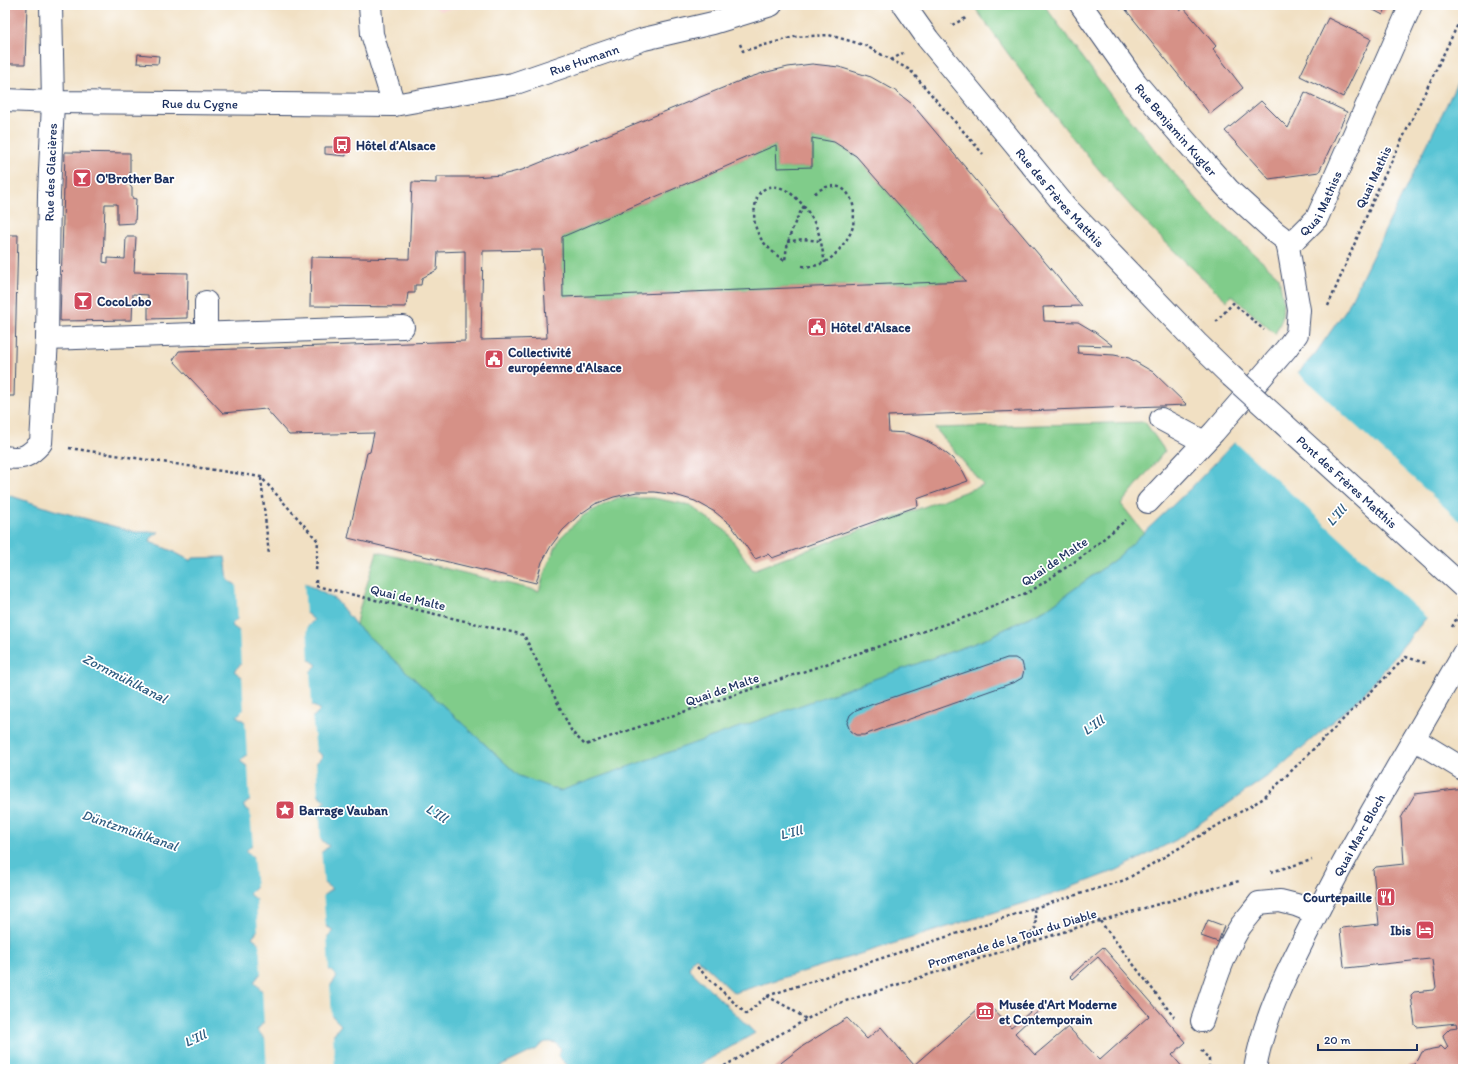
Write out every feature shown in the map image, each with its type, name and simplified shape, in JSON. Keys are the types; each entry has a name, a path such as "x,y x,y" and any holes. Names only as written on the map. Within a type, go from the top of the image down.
{"street":[{"name":"Rue des Glacières","path":"41,443 47,339 49,194 53,102 51,5"},
{"path":"370,5 372,34 394,105"},
{"name":"Rue Humann","path":"394,105 512,84 644,39 713,24 771,5"},
{"name":"Rue des Frères Matthis","path":"904,5 928,39 1066,207 1197,343 1231,376"},
{"name":"Rue Benjamin Kugler","path":"1081,5 1136,83 1176,130 1228,189 1287,241"},
{"name":"Quai Mathiss","path":"1148,502 1204,442 1286,349 1297,334 1299,310 1287,241 1297,238 1317,218 1411,5"},
{"name":"Rue du Cygne","path":"5,100 53,102 394,105"},
{"path":"206,302 206,334"},
{"path":"47,339 403,327"},
{"name":"Pont des Frères Matthis","path":"1231,376 1463,587"},
{"path":"1161,419 1204,442"},
{"path":"5,457 17,459 31,454 41,443"},
{"name":"Quai Marc Bloch","path":"1254,1069 1263,1032 1281,983 1335,878 1463,654"},
{"path":"1414,739 1463,769"},
{"path":"1202,1021 1229,949 1241,927 1259,903 1280,901 1296,905 1316,914"}],"path":[{"name":"Quai Mathis","path":"1326,310 1378,189 1463,14"},
{"path":"730,18 743,51 794,37 829,35 864,45 910,70 984,156"},
{"path":"802,266 811,268 825,263 836,254 848,238 853,228 854,214 851,199 844,190 838,186 831,186 823,188 813,195"},
{"path":"804,206 790,233 787,242 785,261 764,243 756,229 754,209 761,191 767,187 778,188 786,191 804,206 815,224 821,241 825,263"},
{"path":"787,242 803,239 821,241"},
{"path":"1233,303 1267,332"},
{"path":"41,443 261,477 318,541 316,571"},
{"path":"261,477 268,555"},
{"name":"Quai de Malte","path":"316,580 316,586 524,635 572,732 585,745 976,614 1032,591 1083,556 1148,502"},
{"path":"697,967 746,1014 766,996 1034,908 1125,880 1264,798 1406,657 1430,665"},
{"path":"1269,872 1315,859"},
{"name":"Promenade de la Tour du Diable","path":"719,1069 830,1006 1100,921 1246,879"},
{"path":"1023,945 1036,927 1034,908"},
{"path":"1100,921 1172,1014"},
{"path":"766,996 806,1019"}],"shaded area":[{"path":"432,5 476,5 440,11"}],"green space":[{"path":"973,5 1044,5 1112,97 1168,166 1210,214 1279,277 1283,300 1282,319 1275,334 1231,295 1227,301 1169,246 1136,212 1052,111"},
{"path":"812,138 834,142 856,156 966,281 563,297 562,237 776,145 777,168 812,167"},
{"path":"1145,422 1165,451 1121,504 1144,533 1117,558 1048,608 981,641 560,792 519,776 356,625 358,613 377,552 539,591 546,568 560,538 584,515 617,498 654,498 689,505 726,531 753,570 983,485 935,428"}],"water":[{"path":"1463,71 1463,567 1427,617 1361,697 1275,771 1176,840 1117,870 1057,893 734,993 696,957 691,962 689,969 755,1033 692,1069 571,1069 558,1056 561,1049 556,1043 548,1042 541,1044 537,1049 495,1069 341,1069 335,1066 277,1069 5,1069 5,494 54,510 135,532 159,532 151,538 150,542 191,561 193,558 225,557 228,580 236,585 304,583 336,600 356,625 519,776 560,791 981,641 1048,608 1117,558 1190,489 1315,354 1347,308","holes":["306,613 314,620 307,627 239,631 231,625 238,618","309,659 317,665 310,672 242,677 234,671 241,664","312,705 320,710 313,717 245,722 237,716 244,709","315,750 323,756 316,763 248,767 240,761 247,755","318,794 326,801 319,807 251,812 243,806 250,800","321,840 329,846 322,852 253,857 246,851 253,844","324,883 332,889 324,895 256,900 249,894 256,887","326,926 334,931 327,938 259,943 252,937 258,930","329,969 337,977 330,986 262,991 254,982 261,973","332,1016 341,1025 333,1035 265,1039 257,1030 264,1022"]}],"pier":[{"path":"1297,372 1463,524 1463,570 1428,619 1234,441"},
{"path":"304,581 306,616 238,621 236,583"},
{"path":"307,624 309,662 241,666 239,629"},
{"path":"310,670 312,707 244,712 242,674"},
{"path":"312,715 316,752 247,757 245,719"},
{"path":"316,760 318,797 250,802 248,765"},
{"path":"319,805 321,843 253,846 250,810"},
{"path":"321,850 324,886 256,890 253,854"},
{"path":"323,893 326,928 258,933 256,897"},
{"path":"327,935 329,972 261,976 259,940"},
{"path":"330,983 332,1019 264,1025 262,988"},
{"path":"333,1032 335,1068 267,1069 265,1035 266,1037"}],"building":[{"path":"5,5 27,5 25,64 5,64"},
{"path":"1122,5 1176,5 1180,11 1184,8 1216,46 1213,49 1243,88 1210,114"},
{"path":"1364,5 1397,5 1395,10 1387,6 1383,15"},
{"path":"1328,18 1371,39 1343,97 1300,76"},
{"path":"138,54 159,56 158,64 137,63"},
{"name":"Hôtel d'Alsace","path":"812,64 839,67 871,77 894,90 912,104 1082,306 1043,307 1044,321 1078,322 1095,332 1113,346 1077,345 1078,353 1114,355 1129,358 1153,372 1187,405 888,416 889,432 907,433 938,447 952,458 963,471 968,481 917,499 918,506 772,558 768,554 755,559 731,525 715,512 695,501 675,495 655,492 637,492 614,497 595,504 579,515 563,530 551,546 542,562 536,583 348,538 367,453 370,452 374,433 289,435 266,409 223,413 173,360 179,351 465,341 465,251 438,252 437,270 422,278 421,285 415,285 415,293 408,293 406,307 310,306 311,257 409,259 412,182 436,183 436,177 502,175 522,170 742,80 788,67","holes":["812,138 834,142 856,156 966,281 563,297 562,237 776,145 777,168 812,167","542,250 547,338 481,340 483,251"]},
{"path":"1305,92 1347,112 1319,172 1269,179 1225,131 1261,101 1288,128"},
{"path":"325,147 346,147 346,156 325,154"},
{"path":"65,152 130,153 130,186 132,188 132,198 136,199 135,223 117,224 117,204 105,204 103,262 108,263 108,258 125,259 126,237 136,237 134,272 188,273 187,318 148,319 148,295 133,294 132,320 60,321"},
{"path":"5,235 18,235 14,396 5,396"},
{"path":"1007,658 1015,658 1022,662 1024,670 1022,678 1015,682 864,735 856,735 850,731 847,723 850,715 856,710"},
{"name":"Ibis","path":"1463,788 1463,1069 1399,1069 1414,1064 1422,1052 1441,1046 1445,1050 1448,1047 1443,1035 1450,1028 1458,1027 1457,1023 1417,1027 1415,1025 1411,995 1414,992 1434,990 1436,987 1432,960 1346,968 1344,966 1340,930 1342,928 1379,924 1373,870 1376,867 1404,864 1401,818 1415,794"},
{"path":"1208,920 1224,926 1218,942 1201,936"},
{"name":"Musée d'Art Moderne et Contemporain","path":"1103,947 1186,1042 1172,1055 1184,1069 773,1069 803,1046 847,1018 867,1039 881,1027 914,1065 986,1002 1011,1028 1042,1002 1045,1005 1015,1033 1035,1055 1068,1027 1100,1060 1149,1016 1098,957 1073,979 1070,976"}],"place":[{"name":"Hôtel d’Alsace","path":"342,145"},
{"name":"O'Brother Bar","path":"82,178"},
{"name":"CocoLobo","path":"83,301"},
{"name":"Hôtel d'Alsace","path":"817,327"},
{"name":"Collectivité européenne d'Alsace","path":"494,359"},
{"name":"Barrage Vauban","path":"285,810"},
{"name":"Courtepaille","path":"1386,897"},
{"name":"Ibis","path":"1425,930"},
{"name":"Musée d'Art Moderne et Contemporain","path":"985,1011"}],"water label":[{"name":"L'Ill","path":"1336,515"},
{"name":"Zornmühlkanal","path":"125,678"},
{"name":"L'Ill","path":"1093,725"},
{"name":"L'Ill","path":"437,813"},
{"name":"Düntzmühlkanal","path":"130,830"},
{"name":"L'Ill","path":"791,832"},
{"name":"L'Ill","path":"195,1038"}]}
